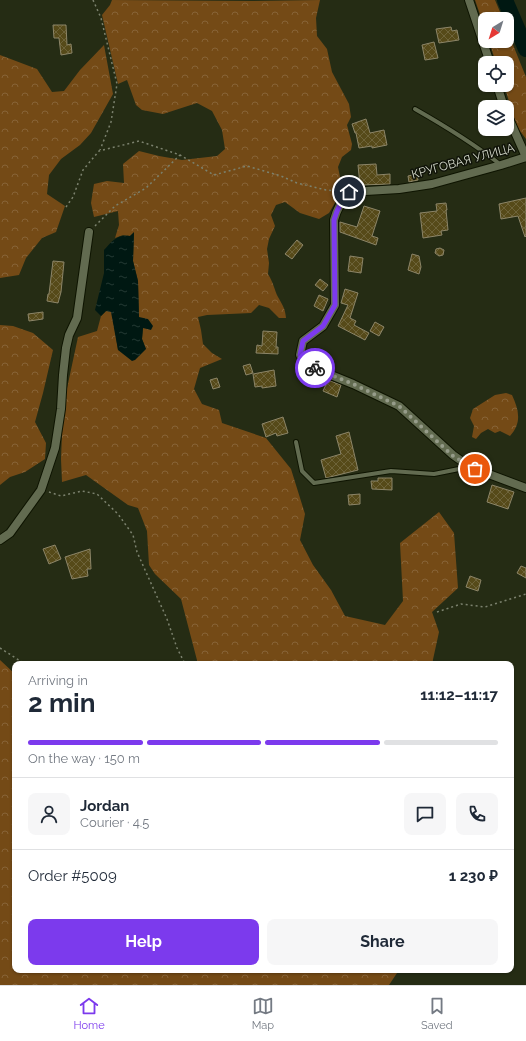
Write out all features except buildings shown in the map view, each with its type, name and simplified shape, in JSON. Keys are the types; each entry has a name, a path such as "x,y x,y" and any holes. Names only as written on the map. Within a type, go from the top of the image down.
{"street":[{"path":"469,0 488,56"},
{"path":"514,130 526,157"},
{"name":"КРУГОВАЯ УЛИЦА","path":"349,192 399,189 432,184 526,157"},
{"path":"349,192 337,208 334,220 335,305 323,326 303,341 300,355 307,363 321,371 353,384 399,406 453,456 470,466 526,488"},
{"path":"0,540 10,533 41,490 55,448 61,409 66,348 69,335 76,318 88,232"}],"lane":[{"path":"415,109 443,124 501,165"},
{"path":"296,442 302,471 314,483 391,470 434,474 470,466"}],"path":[{"path":"66,207 73,197 83,170 99,151 111,122 117,84 101,18 93,0"},
{"path":"99,151 139,142 180,155 214,175 247,166 281,176 297,183 326,190 349,192"},
{"path":"88,232 115,206 146,188 180,155"},
{"path":"41,490 61,496 82,491 97,494 118,514 132,535 137,552 184,661"},
{"path":"437,612 461,604 485,607 526,594"},
{"path":"0,648 20,661"}],"green space":[{"path":"112,0 320,0 316,18 317,36 327,49 332,72 349,104 351,117 347,125 352,144 351,150 342,157 338,167 341,182 339,196 329,213 319,219 300,213 285,202 276,205 271,215 275,226 269,239 267,249 269,263 268,274 284,307 286,318 279,318 269,308 259,305 251,313 207,315 198,317 203,344 212,353 222,359 200,368 194,389 202,404 219,410 222,423 266,438 291,469 305,514 300,540 313,565 331,590 345,616 385,625 403,601 400,543 439,512 454,533 458,588 432,612 439,632 433,661 197,661 181,599 155,574 149,565 147,531 138,508 128,505 86,475 62,482 61,459 63,407 78,337 97,331 101,316 106,311 112,312 118,350 146,349 142,339 143,328 139,317 138,281 133,261 134,233 130,236 123,235 115,238 119,225 118,211 94,217 91,203 94,184 107,181 124,183 123,164 139,151 182,160 217,156 225,149 222,130 212,111 197,103 163,114 142,110 136,105 127,80 118,84 102,15"},
{"path":"475,0 495,0 500,12 479,12"},
{"path":"104,45 113,94 91,133 80,145 61,159 49,175 47,194 65,206 56,232 42,238 26,258 19,275 0,278 0,55 37,69 52,92 64,91 80,70"},
{"path":"514,47 526,77 526,139 517,127 514,117 514,100 509,100 506,92 514,92 514,56 494,56 491,48"},
{"path":"0,325 13,326 33,333 53,350 35,422 46,443 45,459 25,472 10,477 0,485"},
{"path":"506,393 512,395 518,411 518,421 514,431 510,436 500,431 495,433 488,429 481,433 476,439 472,437 474,426 470,418 473,409 495,395"},
{"path":"0,660 12,671 12,973 397,973 389,985 0,985"}],"water":[{"path":"134,232 133,261 138,281 139,317 148,319 153,326 151,330 143,328 142,339 146,349 132,361 118,350 111,312 106,311 101,316 95,310 104,273 104,250 118,237 130,236"}],"waterway":[{"path":"505,0 526,49"}],"way so far":[{"path":"315,368 399,406 453,456 475,469"}],"route":[{"path":"315,368 307,363 300,355 303,341 323,326 335,305 333,267 334,220 337,208 349,192"}]}
